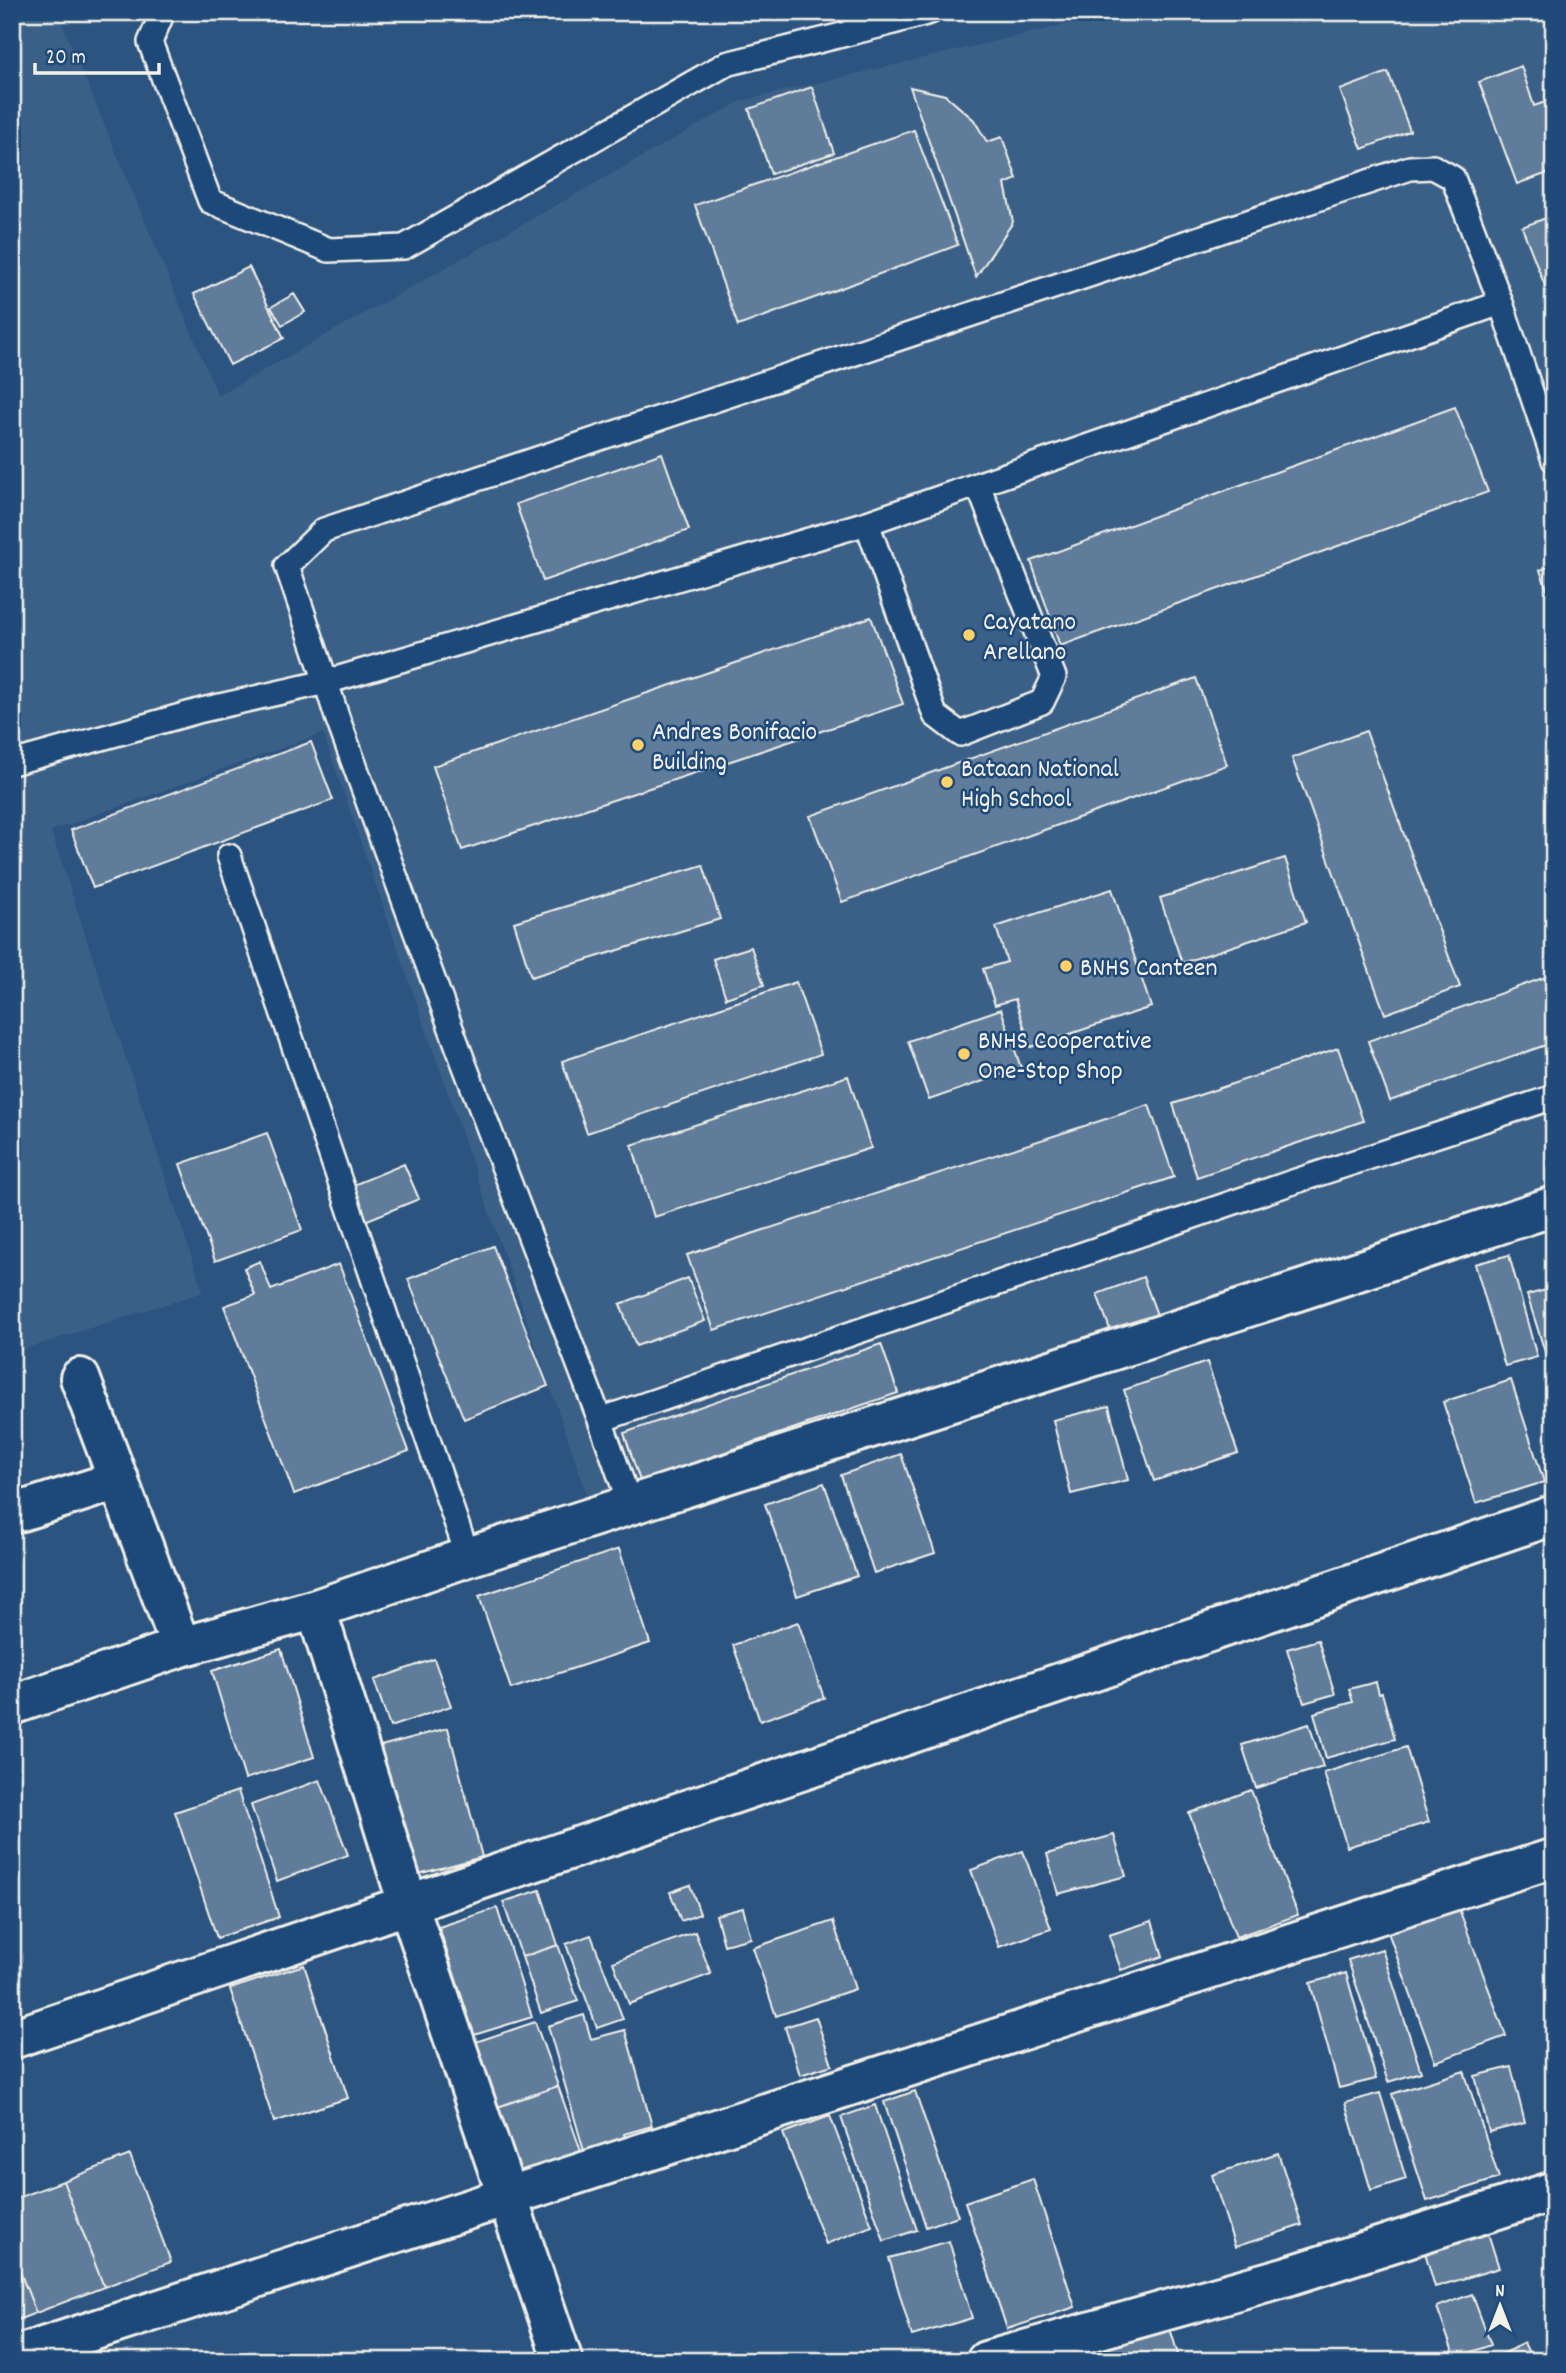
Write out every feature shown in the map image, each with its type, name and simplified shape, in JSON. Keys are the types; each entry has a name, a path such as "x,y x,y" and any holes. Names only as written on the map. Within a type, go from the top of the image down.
{"street":[{"path":"12,1705 181,1647 316,1609 468,1557 631,1507 1554,1206"},
{"path":"80,1378 181,1647"},
{"path":"12,1514 119,1480"},
{"path":"12,2039 1554,1515"},
{"path":"316,1609 408,1904 563,2361"},
{"path":"12,2357 1554,1858"},
{"path":"986,2361 1288,2276 1554,2191"}],"lane":[{"path":"163,12 150,42 210,201 329,250 404,247 726,64 930,12"},
{"path":"849,12 886,24"},
{"path":"631,1507 337,717 287,566 324,530 1410,168 1433,167 1454,178 1554,460"},
{"path":"12,763 202,710 327,681 867,523 1500,303"},
{"path":"867,523 935,715 960,734 1042,702 1054,677 978,485"},
{"path":"229,856 468,1557"},
{"path":"600,1420 1274,1188 1554,1097"}],"shaded area":[{"name":"Bataan National High School","path":"12,12 57,12 218,396 741,101 1073,23 1140,12 1554,12 1554,1186 1179,1314 592,1508 323,733 51,831 203,1292 12,1353"}],"building":[{"path":"1521,66 1534,106 1554,99 1554,171 1517,184 1479,82"},
{"path":"1388,72 1410,131 1362,149 1340,90"},
{"path":"812,87 834,153 771,174 749,109"},
{"path":"910,87 945,95 974,120 987,142 1002,137 1017,179 1005,184 1013,222 976,277"},
{"path":"914,130 958,245 738,326 695,205"},
{"path":"1554,215 1554,309 1522,227"},
{"path":"249,267 284,338 230,365 194,294"},
{"path":"294,294 305,312 282,325 271,307"},
{"path":"1455,407 1488,492 1060,646 1031,561"},
{"path":"662,453 689,530 543,581 516,504"},
{"path":"1554,565 1554,591 1548,592 1540,570"},
{"name":"Andres Bonifacio Building","path":"871,617 903,704 462,850 433,766"},
{"path":"1196,678 1227,765 842,902 810,816"},
{"path":"1366,731 1460,987 1385,1014 1292,758"},
{"path":"311,742 333,800 93,888 71,830"},
{"path":"1285,858 1306,922 1182,963 1160,898"},
{"path":"703,865 720,919 531,977 514,922"},
{"name":"BNHS Canteen","path":"1112,889 1151,1007 1031,1047 1015,999 995,1005 983,969 1007,962 996,927"},
{"path":"751,947 764,985 726,998 713,959"},
{"path":"1554,974 1554,1042 1390,1101 1368,1041"},
{"path":"796,982 821,1054 587,1133 562,1061"},
{"name":"BNHS Cooperative One-Stop Shop","path":"1001,1009 1021,1068 929,1100 908,1041"},
{"path":"1338,1048 1363,1121 1197,1177 1173,1104"},
{"path":"848,1076 871,1148 654,1217 632,1145"},
{"path":"1149,1105 1174,1177 714,1330 687,1255"},
{"path":"267,1133 302,1230 215,1261 180,1164"},
{"path":"404,1164 419,1199 365,1221 351,1186"},
{"path":"493,1246 548,1386 464,1419 408,1279"},
{"path":"1509,1255 1537,1357 1505,1366 1475,1264"},
{"path":"260,1261 271,1290 339,1264 409,1451 294,1494 224,1306 255,1295 244,1268"},
{"path":"1143,1277 1157,1315 1111,1332 1097,1294"},
{"path":"688,1278 705,1321 636,1346 620,1304"},
{"path":"1554,1288 1554,1353 1546,1355 1527,1295"},
{"path":"881,1344 898,1393 640,1481 624,1433"},
{"path":"1207,1362 1238,1453 1154,1481 1124,1390"},
{"path":"1511,1380 1544,1482 1476,1503 1443,1402"},
{"path":"1109,1406 1128,1480 1071,1494 1053,1420"},
{"path":"901,1454 935,1553 874,1573 841,1475"},
{"path":"824,1483 857,1576 797,1596 765,1504"},
{"path":"619,1549 650,1643 511,1689 479,1596"},
{"path":"798,1622 824,1698 760,1721 733,1645"},
{"path":"1318,1640 1335,1694 1304,1703 1287,1649"},
{"path":"281,1649 314,1757 245,1779 212,1671"},
{"path":"434,1659 451,1706 390,1727 374,1680"},
{"path":"1376,1682 1379,1694 1382,1693 1395,1739 1326,1758 1314,1713 1353,1702 1349,1689"},
{"path":"1309,1724 1323,1767 1256,1788 1242,1745"},
{"path":"448,1728 482,1857 411,1876 377,1747"},
{"path":"1406,1747 1429,1822 1347,1847 1324,1773"},
{"path":"320,1780 348,1855 277,1881 251,1805"},
{"path":"1251,1790 1298,1915 1236,1937 1189,1813"},
{"path":"238,1791 279,1917 217,1938 175,1812"},
{"path":"1114,1835 1126,1876 1058,1894 1047,1854"},
{"path":"1023,1851 1051,1929 999,1947 971,1870"},
{"path":"690,1885 700,1914 681,1921 670,1892"},
{"path":"540,1890 558,1945 522,1957 503,1902"},
{"path":"1458,1906 1506,2036 1435,2062 1388,1932"},
{"path":"497,1908 532,2017 474,2035 439,1927"},
{"path":"743,1908 751,1938 724,1945 716,1915"},
{"path":"833,1921 855,1989 776,2016 753,1948"},
{"path":"1152,1921 1163,1956 1121,1970 1109,1935"},
{"path":"695,1932 711,1974 629,2004 613,1962"},
{"path":"591,1935 623,2019 597,2028 566,1944"},
{"path":"558,1945 578,2001 541,2013 522,1957"},
{"path":"1382,1949 1421,2072 1388,2082 1348,1960"},
{"path":"304,1965 348,2098 274,2122 230,1989"},
{"path":"1346,1973 1376,2079 1339,2088 1310,1983"},
{"path":"584,2015 591,2039 625,2030 652,2126 624,2134 627,2146 586,2158 548,2026"},
{"path":"816,2017 832,2065 800,2075 785,2027"},
{"path":"535,2022 558,2086 489,2110 467,2045"},
{"path":"1511,2067 1525,2123 1489,2132 1475,2076"},
{"path":"1464,2071 1499,2178 1427,2201 1392,2094"},
{"path":"558,2086 581,2151 512,2174 489,2110"},
{"path":"915,2091 958,2216 926,2227 884,2102"},
{"path":"1380,2093 1406,2179 1371,2190 1345,2103"},
{"path":"875,2105 917,2230 884,2241 841,2117"},
{"path":"830,2116 872,2226 826,2244 783,2133"},
{"path":"1278,2153 1302,2225 1235,2247 1212,2175"},
{"path":"130,2155 171,2262 104,2287 63,2181"},
{"path":"1033,2179 1075,2307 1007,2329 965,2202"},
{"path":"63,2181 104,2287 36,2313 12,2251 12,2200"},
{"path":"1487,2230 1499,2268 1435,2287 1424,2249"},
{"path":"949,2241 972,2318 912,2336 889,2258"},
{"path":"12,2251 36,2313 12,2322"},
{"path":"1472,2294 1491,2345 1455,2358 1437,2307"},
{"path":"1169,2325 1180,2361 1062,2361 1060,2355"},
{"path":"1524,2343 1533,2361 1488,2361"}],"place":[{"name":"Cayatano Arellano","path":"969,635"},
{"name":"Andres Bonifacio Building","path":"638,745"},
{"name":"Bataan National High School","path":"947,782"},
{"name":"BNHS Canteen","path":"1066,966"},
{"name":"BNHS Cooperative One-Stop Shop","path":"964,1054"}]}
